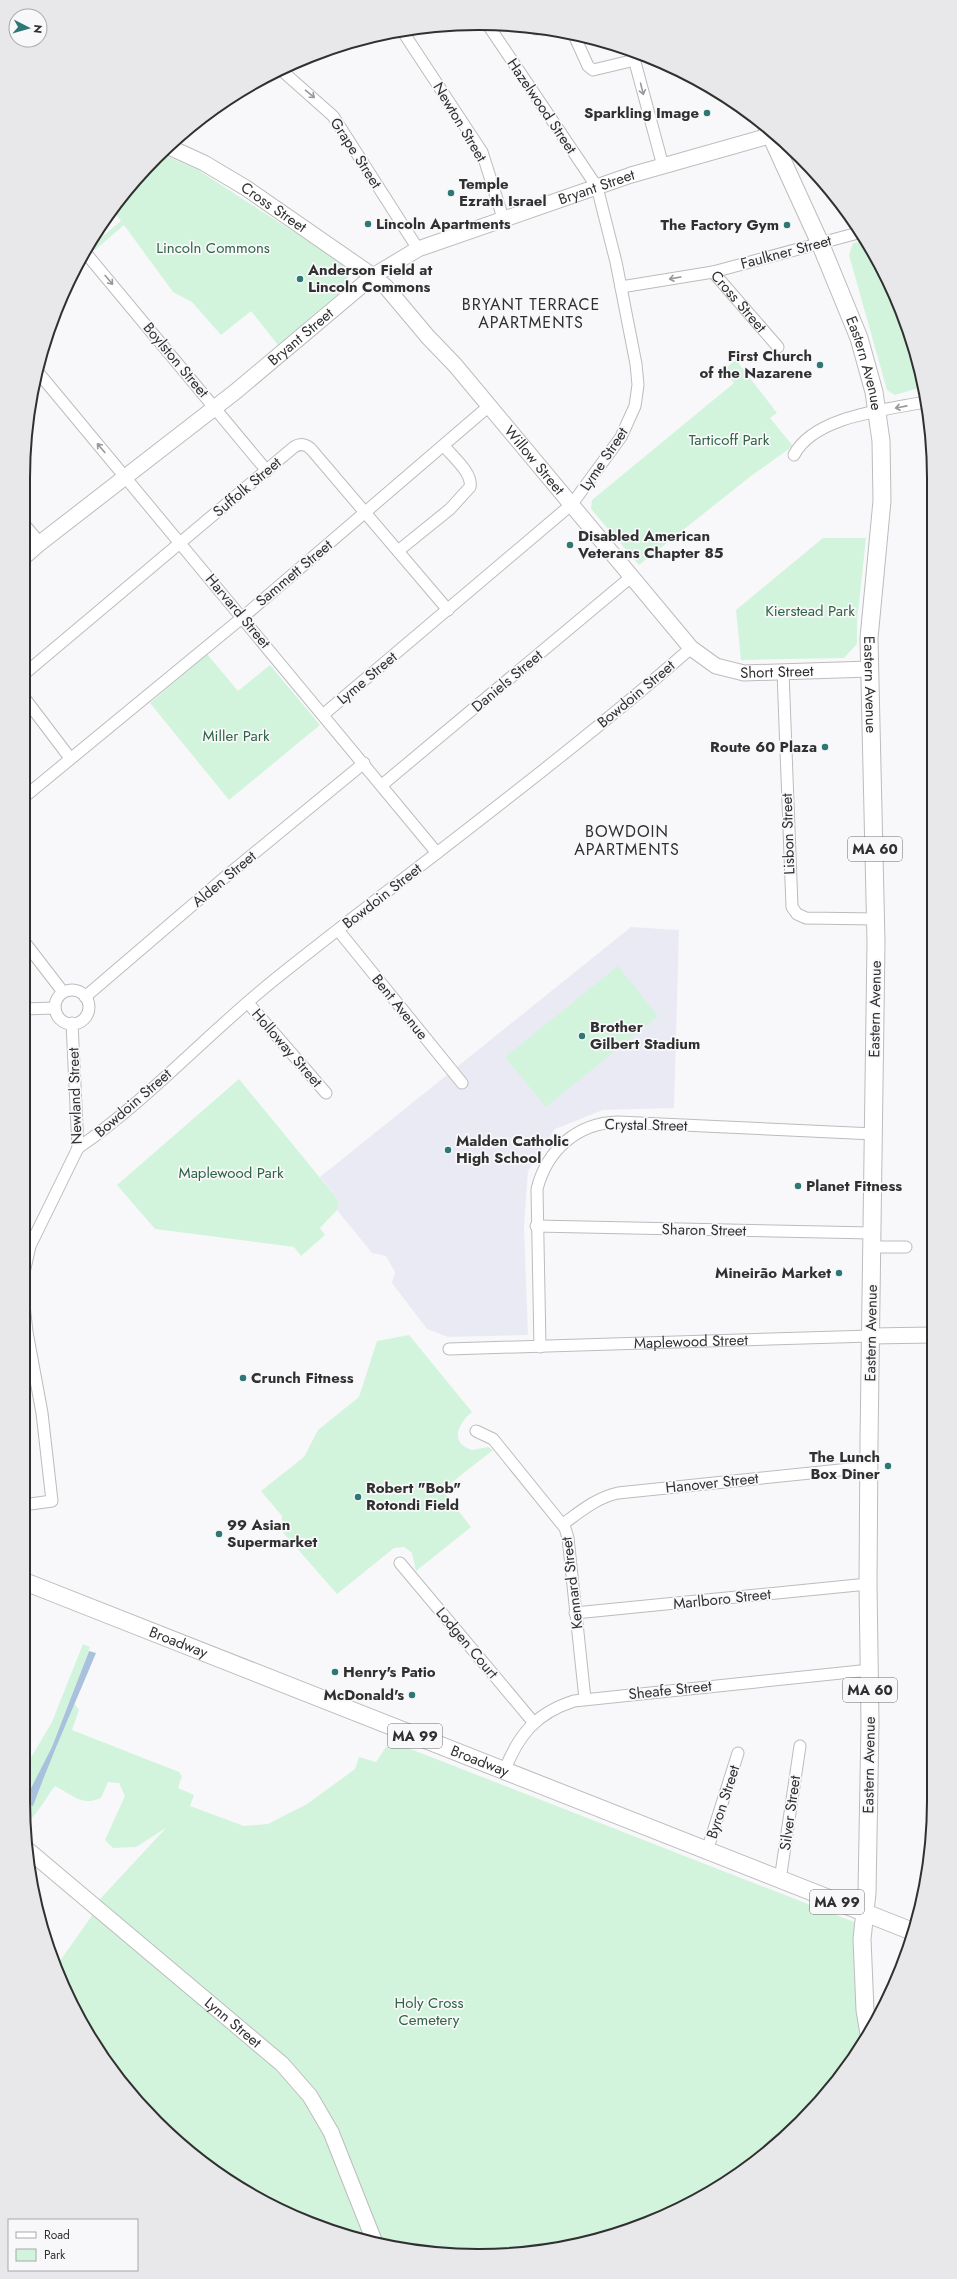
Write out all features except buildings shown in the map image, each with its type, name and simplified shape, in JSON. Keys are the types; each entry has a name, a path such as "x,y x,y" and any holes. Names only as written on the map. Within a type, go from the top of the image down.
{"main road":[{"name":"Bryant Street","path":"30,552 215,407 373,276 418,250 503,218 765,134"},
{"name":"Eastern Avenue","path":"776,142 820,243 865,355 877,411 882,490 870,615 876,919 868,1584 870,1670 866,1913 871,1933 869,2021"},
{"name":"Cross Street","path":"174,149 204,163 246,188 373,276"},
{"name":"Willow Street","path":"373,276 389,291 489,406 691,648"},
{"name":"Short Street","path":"691,648 710,662 728,670 744,673 870,669"},
{"name":"Maplewood Street","path":"871,1336 927,1335"},
{"name":"Broadway","path":"30,1584 707,1852 908,1930"},
{"name":"Lynn Street","path":"34,1855 260,2045 298,2080 323,2115 331,2132 371,2236"}],"street":[{"name":"Hazelwood Street","path":"492,30 597,187"},
{"name":"Newton Street","path":"406,36 482,152 503,218"},
{"path":"577,41 592,70 597,70 630,57"},
{"path":"635,58 663,166"},
{"name":"Grape Street","path":"285,74 333,116 418,250"},
{"name":"Lyme Street","path":"324,714 572,504 621,437 635,406 638,385 637,369 621,287 597,187"},
{"name":"Faulkner Street","path":"713,272 854,234"},
{"name":"Boylston Street","path":"89,257 267,471"},
{"name":"Cross Street","path":"621,287 713,272 778,347"},
{"name":"Harvard Street","path":"42,377 179,544 186,549 243,616 437,853"},
{"path":"794,455 804,442 831,424 877,411 920,403"},
{"name":"Sammett Street","path":"30,792 243,616 444,446 489,406"},
{"name":"Suffolk Street","path":"30,669 294,447 300,445 306,446 365,512 448,610"},
{"path":"398,551 450,508 470,487 471,480 468,474 444,446"},
{"path":"30,531 40,543"},
{"name":"Daniels Street","path":"382,785 631,576"},
{"name":"Bowdoin Street","path":"78,1148 110,1126 248,1003 338,930 437,853 475,826 587,736 691,648"},
{"name":"Lisbon Street","path":"783,672 792,907 797,914 806,918 876,919"},
{"path":"30,705 70,758"},
{"name":"Alden Street","path":"85,997 224,878 364,763"},
{"name":"Bent Avenue","path":"338,930 462,1083"},
{"path":"30,949 63,992"},
{"path":"75,990 85,997 88,1007 85,1017 77,1023 60,1019 55,1008 57,999 63,992 75,990"},
{"name":"Holloway Street","path":"248,1003 326,1093"},
{"path":"30,1009 55,1008"},
{"name":"Newland Street","path":"30,1246 78,1148 72,1023"},
{"name":"Crystal Street","path":"540,1347 536,1226 537,1189 544,1168 567,1140 577,1132 596,1125 618,1122 874,1134"},
{"name":"Sharon Street","path":"536,1226 872,1240 906,1247"},
{"name":"Maplewood Street","path":"449,1349 871,1336"},
{"path":"30,1356 42,1413 52,1501 30,1504"},
{"name":"Kennard Street","path":"476,1431 493,1439 563,1524 568,1538 585,1699"},
{"name":"Hanover Street","path":"563,1524 592,1503 618,1493 869,1467"},
{"name":"Lodgen Court","path":"400,1562 534,1723"},
{"name":"Marlboro Street","path":"575,1613 868,1584"},
{"name":"Sheafe Street","path":"504,1772 514,1747 534,1723 557,1707 585,1699 870,1670"},
{"name":"Silver Street","path":"780,1880 800,1746"},
{"name":"Byron Street","path":"707,1852 738,1753"}],"shaded area":[{"name":"Malden Catholic High School","path":"631,927 679,930 674,1108 603,1110 555,1129 528,1171 524,1226 528,1335 448,1337 427,1329 392,1283 395,1272 386,1256 372,1253 337,1210 339,1201 320,1177"}],"green space":[{"name":"Lincoln Commons","path":"166,156 198,170 342,263 348,275 345,288 278,345 251,311 221,335 192,302 173,292 124,225 95,250 94,249 100,239 121,221 116,215 141,183"},
{"path":"859,242 867,254 893,307 912,362 917,388 895,395 887,390 849,255 853,243"},
{"name":"Tarticoff Park","path":"736,360 777,413 770,418 793,446 751,476 639,565 591,509 592,500 734,383 723,370"},
{"name":"Kierstead Park","path":"823,538 866,538 857,622 857,644 844,658 741,660 736,610"},
{"name":"Miller Park","path":"207,654 238,691 270,665 320,725 229,800 150,703"},
{"name":"Brother Gilbert Stadium","path":"618,966 658,1016 546,1107 505,1057"},
{"name":"Maplewood Park","path":"239,1079 339,1201 337,1210 320,1228 325,1235 301,1256 294,1247 155,1229 117,1185"},
{"path":"409,1335 472,1412 463,1422 458,1432 460,1443 472,1450 488,1447 493,1450 442,1490 471,1527 416,1571 412,1553 404,1547 394,1548 337,1594 281,1530 282,1516 261,1491 304,1457 318,1430 359,1397 377,1341"},
{"name":"Holy Cross Cemetery","path":"83,1644 90,1647 71,1699 79,1710 72,1730 179,1772 182,1776 178,1788 194,1795 190,1806 244,1826 268,1824 307,1804 355,1769 359,1757 376,1762 390,1741 854,1922 860,2035 834,2074 816,2096 796,2118 752,2156 703,2189 677,2203 623,2225 595,2234 537,2245 478,2249 420,2245 391,2240 362,2234 307,2215 254,2189 229,2173 205,2156 161,2118 123,2074 90,2025 76,1999 60,1961 91,1917 101,1898 166,1828 136,1847 113,1848 105,1840 125,1796 119,1783 108,1782 101,1798 88,1801 77,1798 55,1786 31,1819 30,1759 52,1722"}],"water":[{"path":"89,1651 96,1653 33,1806 30,1805 30,1790 52,1747"}],"place":[{"name":"Sparkling Image","path":"707,113"},
{"name":"Temple Ezrath Israel","path":"451,193"},
{"name":"Lincoln Apartments","path":"368,224"},
{"name":"The Factory Gym","path":"787,225"},
{"name":"Anderson Field at Lincoln Commons","path":"300,279"},
{"name":"First Church of the Nazarene","path":"820,365"},
{"name":"Disabled American Veterans Chapter 85","path":"570,545"},
{"name":"Route 60 Plaza","path":"825,747"},
{"name":"Brother Gilbert Stadium","path":"582,1036"},
{"name":"Malden Catholic High School","path":"448,1150"},
{"name":"Planet Fitness","path":"798,1186"},
{"name":"Mineirão Market","path":"839,1273"},
{"name":"Crunch Fitness","path":"243,1378"},
{"name":"The Lunch Box Diner","path":"888,1466"},
{"name":"Robert \"Bob\" Rotondi Field","path":"358,1497"},
{"name":"99 Asian Supermarket","path":"219,1534"},
{"name":"Henry's Patio","path":"335,1672"},
{"name":"McDonald's","path":"412,1695"}],"district":[{"name":"BRYANT TERRACE APARTMENTS","path":"531,313"},
{"name":"BOWDOIN APARTMENTS","path":"627,840"}]}
